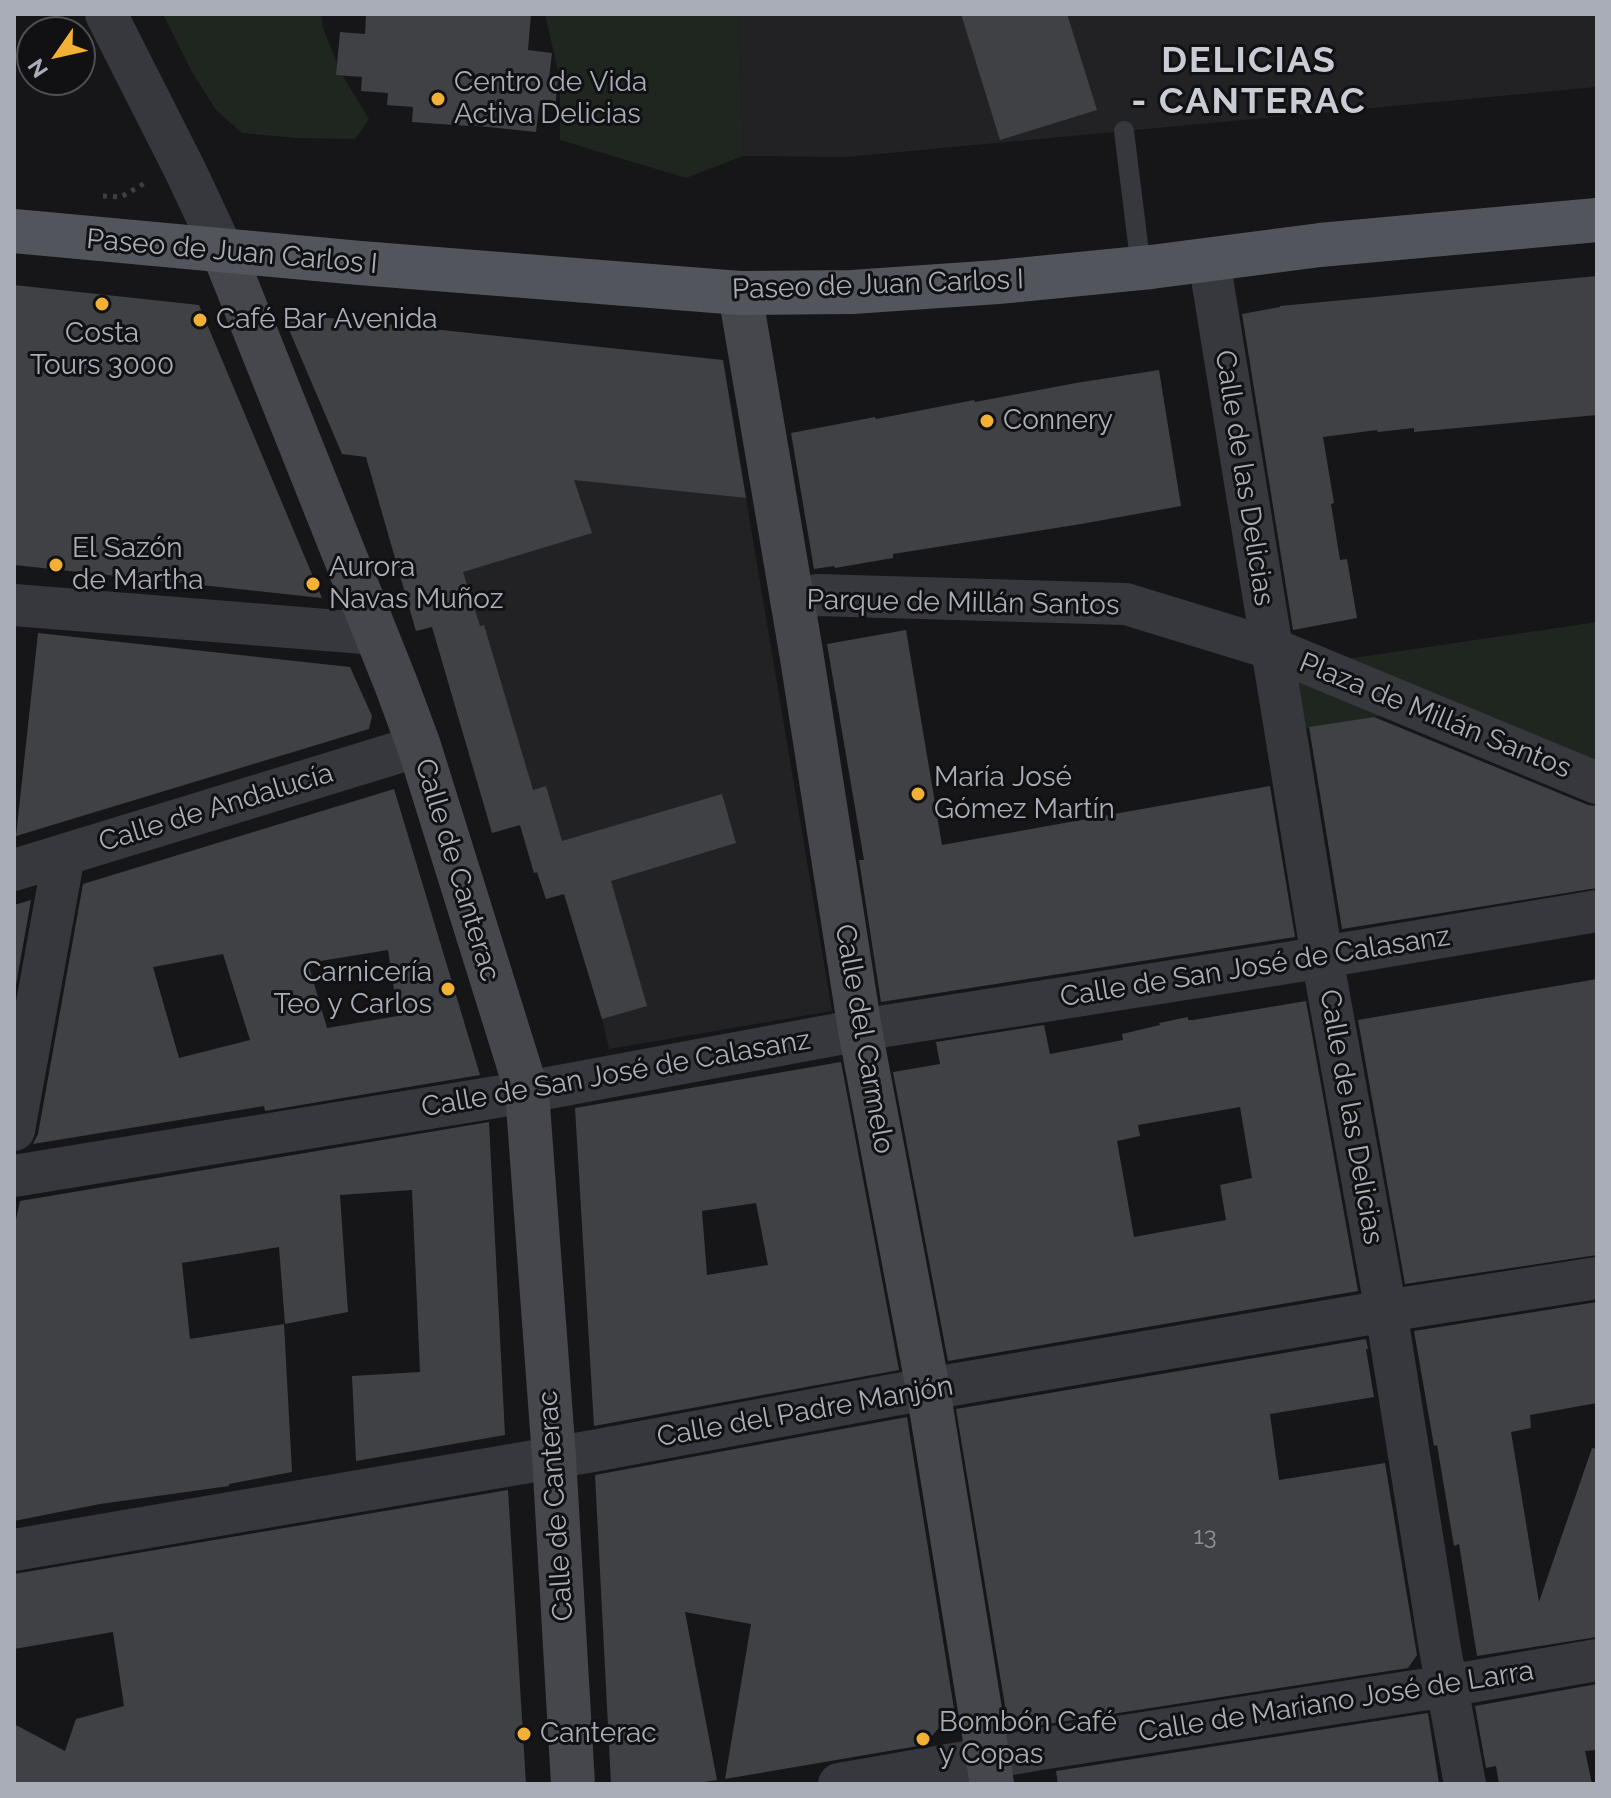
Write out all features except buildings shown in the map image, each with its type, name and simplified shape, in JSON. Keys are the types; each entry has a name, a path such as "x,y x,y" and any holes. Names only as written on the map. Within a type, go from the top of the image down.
{"main road":[{"name":"Paseo de Juan Carlos I","path":"14,231 740,293 852,292 998,282 1141,268 1320,245 1597,220"}],"street":[{"name":"Calle de Canterac","path":"106,14 223,251 376,634 419,746 527,1092 554,1457 573,1784"},
{"name":"Calle de las Delicias","path":"1209,260 1322,957 1386,1311 1465,1784"},
{"name":"Calle del Carmelo","path":"740,293 802,658 860,1030 928,1389 990,1771"},
{"name":"Parque de Millán Santos","path":"791,600 818,595 1126,604 1273,649"},
{"path":"14,605 376,634"},
{"name":"Plaza de Millán Santos","path":"1273,649 1597,783"},
{"name":"Calle de Andalucía","path":"14,870 419,746"},
{"path":"14,1130 64,855"},
{"name":"Calle de San José de Calasanz","path":"14,1176 527,1092 860,1030 1597,911"},
{"name":"Calle del Padre Manjón","path":"14,1550 928,1389 1597,1278"},
{"name":"Calle de Mariano José de Larra","path":"839,1784 990,1771 1597,1660"}],"lane":[{"path":"1124,131 1141,268"}],"path":[{"name":"Paseo de Juan Carlos I","path":"89,195 121,197 145,183 159,162 176,154"}],"shaded area":[{"path":"163,14 321,14 323,28 341,73 369,119 355,139 242,133 216,110 192,72"},
{"path":"545,14 739,14 743,156 686,178 560,140 560,80"},
{"path":"739,14 1597,14 1597,87 846,157 743,156"},
{"path":"366,457 746,498 832,1011 609,1049 565,894 546,899 538,873 534,873 520,825 492,833 435,626 416,631"},
{"path":"1597,622 1597,785 1405,712 1306,728 1292,667"}],"place":[{"name":"Centro de Vida Activa Delicias","path":"438,99"},
{"name":"Costa Tours 3000","path":"102,304"},
{"name":"Café Bar Avenida","path":"200,320"},
{"name":"Connery","path":"987,421"},
{"name":"El Sazón de Martha","path":"56,565"},
{"name":"Aurora Navas Muñoz","path":"313,584"},
{"name":"María José Gómez Martín","path":"918,794"},
{"name":"Carnicería Teo y Carlos","path":"448,989"},
{"name":"Canterac","path":"524,1734"},
{"name":"Bombón Café y Copas","path":"923,1739"}],"district":[{"name":"DELICIAS - CANTERAC","path":"1249,82"}]}
